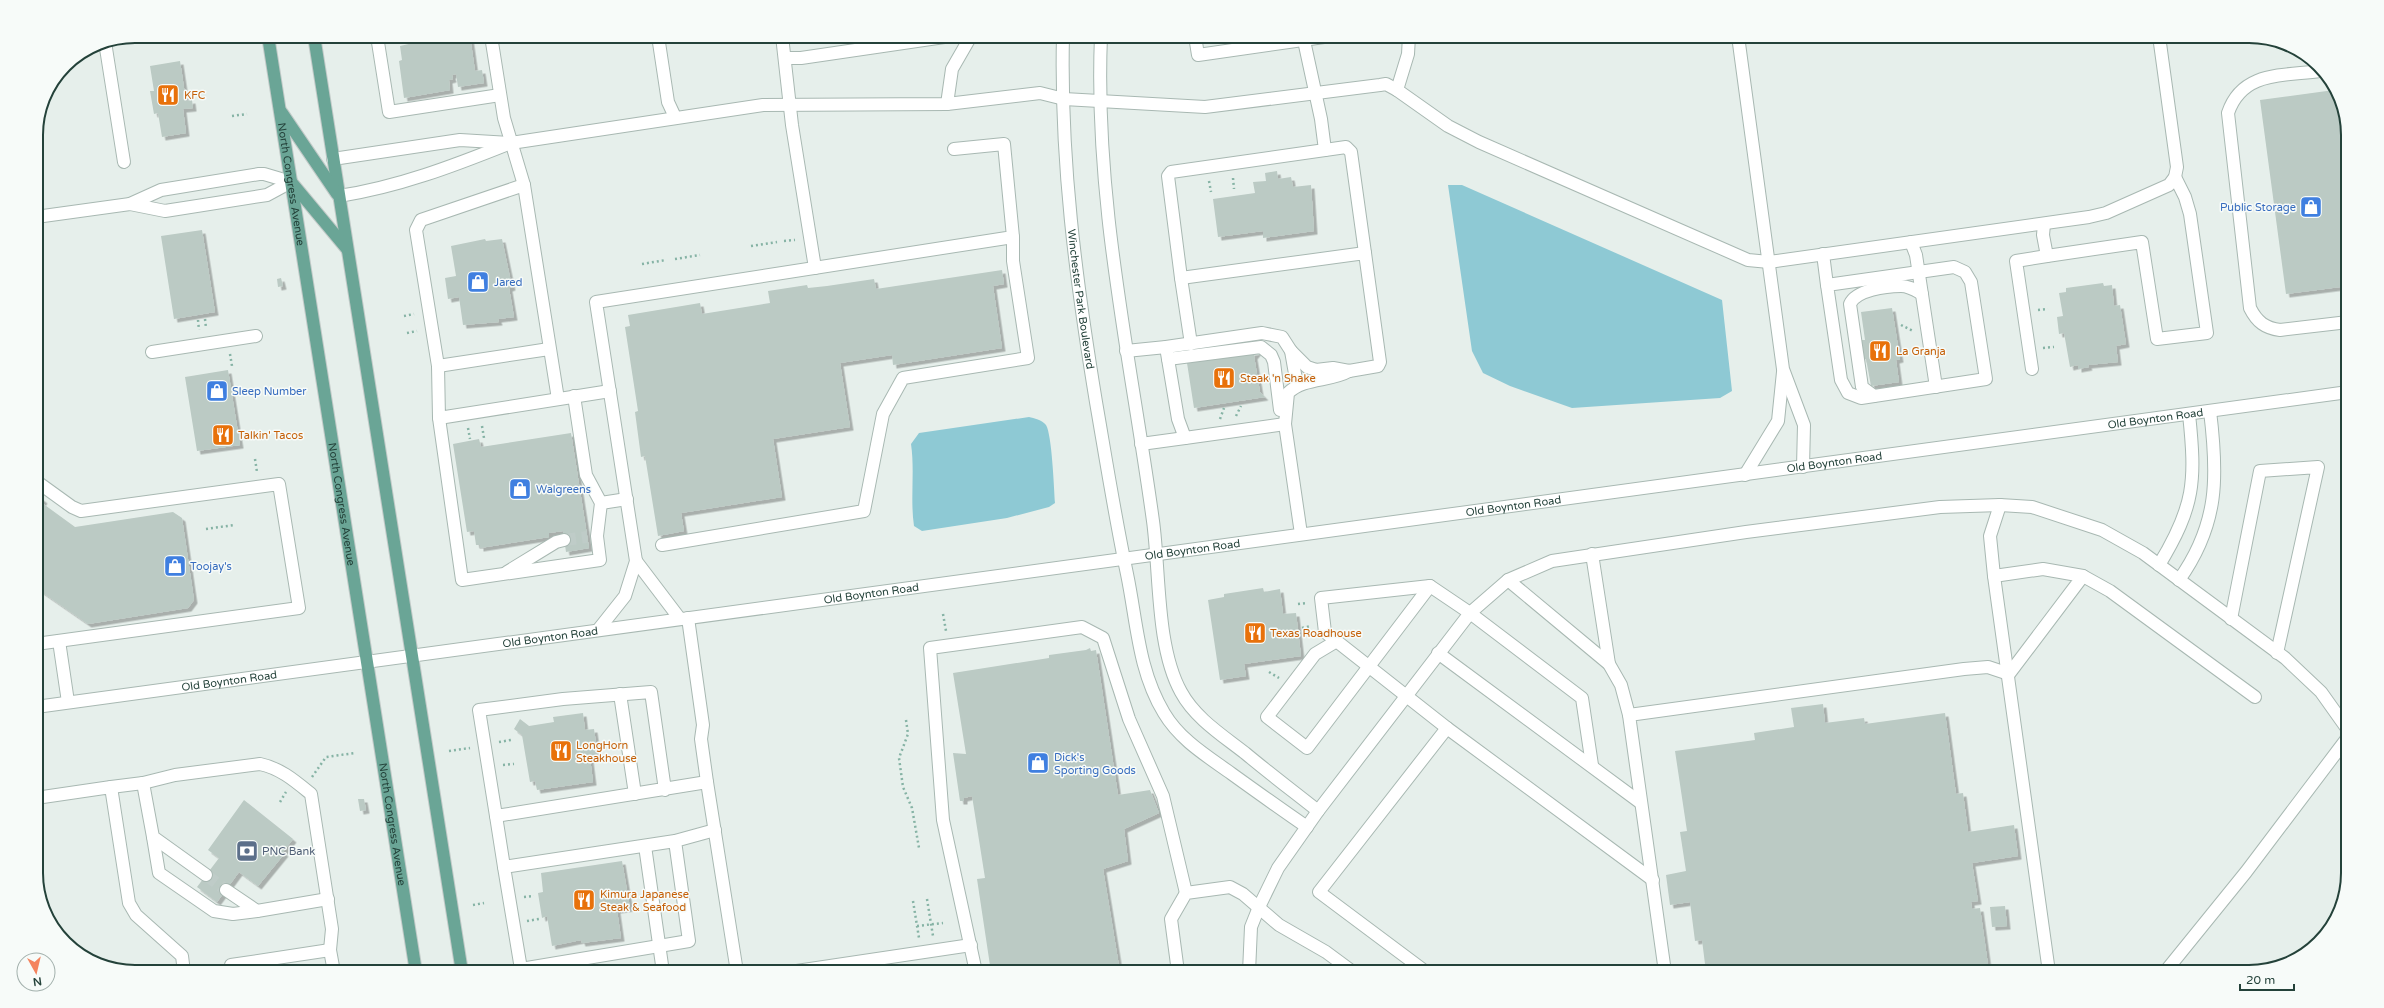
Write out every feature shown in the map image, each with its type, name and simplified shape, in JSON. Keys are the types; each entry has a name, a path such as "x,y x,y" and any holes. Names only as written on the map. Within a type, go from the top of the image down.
{"main road":[{"name":"North Congress Avenue","path":"269,43 415,965"},
{"path":"315,43 461,965"},
{"path":"280,111 339,196"},
{"path":"291,182 348,250"}],"street":[{"path":"378,43 389,112 500,95"},
{"path":"492,43 500,95 511,143 524,185 558,399"},
{"path":"659,43 668,102 675,117"},
{"path":"783,43 815,268"},
{"path":"785,58 801,58 903,43"},
{"path":"947,104 952,69 967,43"},
{"name":"Winchester Park Boulevard","path":"1063,43 1067,178 1081,308 1138,642 1145,672 1153,694 1166,716 1182,737 1199,751 1307,828"},
{"path":"1101,43 1102,102 1110,239 1153,524 1157,586 1173,674 1181,693 1208,725 1318,811"},
{"path":"1196,43 1198,55 1246,43"},
{"path":"1305,43 1316,94 1325,150"},
{"path":"1397,90 1408,54 1409,43"},
{"path":"1739,43 1783,369 1804,426 1802,467"},
{"path":"2032,369 2016,261 2142,242 2157,339 2207,332 2190,214 2185,197 2175,177 2176,157 2160,43"},
{"path":"106,48 124,162"},
{"path":"2316,72 2264,78 2251,82 2240,89 2232,100 2228,113 2250,308 2255,317 2266,326 2280,330 2341,323"},
{"path":"339,196 367,192 430,174 511,143 675,117 763,105 947,104 1040,93 1064,100 1205,107 1386,84 1397,90 1448,126 1479,142 1748,260 1769,262 2044,224 2106,213 2160,190 2169,185 2175,177"},
{"path":"334,159 460,140 511,143"},
{"path":"662,545 864,511 883,414 903,378 1028,358 1013,260 1013,238 1004,144 954,149"},
{"path":"1167,353 1191,344 1262,333 1282,337 1291,351 1307,367 1316,370 1333,368 1349,371 1374,368 1378,366 1380,362 1366,253 1351,152 1346,147 1171,172 1168,176 1191,344"},
{"path":"43,216 130,204 161,190 259,174 291,182"},
{"path":"130,204 165,211 267,195 291,182"},
{"path":"524,185 421,220 416,230 438,366 439,418 462,580 600,560 592,537 601,503 586,475 574,396"},
{"path":"2044,224 2043,235 2046,256"},
{"path":"598,630 625,596 636,561 596,302 1013,238"},
{"path":"1911,242 1919,271 1936,387"},
{"path":"1181,278 1366,253"},
{"path":"1823,254 1827,285 1841,380 1848,393 1861,398 1986,379 1971,282 1965,272 1954,267 1827,285"},
{"path":"1874,396 1862,387 1850,304 1853,297 1860,292 1901,286 1910,287 1922,294"},
{"path":"152,352 256,336"},
{"path":"1126,351 1167,353 1256,346 1267,350 1274,362 1281,404 1280,424 1301,534"},
{"path":"438,366 549,349"},
{"path":"1291,351 1296,384"},
{"path":"1167,353 1178,419 1185,438"},
{"path":"1745,475 1778,421 1783,369"},
{"path":"1280,424 1288,393 1296,384 1339,377 1349,371"},
{"path":"439,418 610,391"},
{"name":"Old Boynton Road","path":"43,706 2341,393"},
{"path":"2179,580 2192,562 2211,512 2216,483 2210,411"},
{"path":"2159,565 2176,536 2187,511 2192,490 2194,468 2189,414"},
{"path":"1141,444 1280,424"},
{"path":"2231,619 2260,471 2318,466 2277,653"},
{"path":"43,486 72,508 81,511 279,484 299,608 43,643"},
{"path":"601,503 627,499"},
{"path":"2000,505 1990,536 1994,576 2009,674 2048,965"},
{"path":"1249,965 1251,927 1259,907 1278,868 1318,811 1470,613 1508,580 1552,561 1592,554 1940,507 2000,505 2032,507 2102,530 2124,541 2159,565 2277,653 2321,692 2341,720"},
{"path":"503,574 556,542 564,540"},
{"path":"1592,554 1609,664"},
{"path":"636,561 684,619 703,725 701,739 736,965"},
{"path":"1994,576 2043,570 2083,576 2110,591 2255,697"},
{"path":"2009,674 2083,576"},
{"path":"1508,580 1609,664 1621,684 1629,715 1664,965"},
{"path":"1335,642 1314,654 1267,717 1307,748 1430,586"},
{"path":"1592,765 1582,698 1470,613 1430,586 1321,598 1325,632 1335,642 1369,666 1447,728 1653,880"},
{"path":"975,965 943,820 930,648 1082,627 1103,638 1129,719 1163,796 1186,893 1171,919 1177,965"},
{"path":"59,641 68,702"},
{"path":"1438,653 1592,765 1641,803"},
{"path":"1629,715 1964,669 1988,667 2009,674"},
{"path":"520,965 480,710 563,699 651,692 665,790"},
{"path":"620,694 635,794"},
{"path":"1417,965 1319,892 1447,728"},
{"path":"2171,965 2246,872 2341,746"},
{"path":"43,797 143,783 174,775 260,764 274,767 311,794 332,929 330,950 333,965"},
{"path":"496,816 665,790 707,782"},
{"path":"143,783 159,873 214,911 233,914 328,899"},
{"path":"111,787 129,903 136,915 182,956 183,965"},
{"path":"504,867 675,841 715,830"},
{"path":"153,837 206,875"},
{"path":"546,965 689,941 675,841"},
{"path":"645,846 662,965"},
{"path":"1186,893 1230,887 1243,894 1279,925 1326,952 1344,965"},
{"path":"226,890 257,911"},
{"path":"835,965 971,944"},
{"path":"231,965 330,950"}],"path":[{"path":"232,116 246,114"},
{"path":"1232,174 1234,189"},
{"path":"1209,177 1211,192"},
{"path":"784,241 800,239"},
{"path":"751,246 777,242"},
{"path":"675,259 700,255"},
{"path":"642,264 666,260"},
{"path":"2035,310 2048,309"},
{"path":"404,316 419,313"},
{"path":"1901,325 1919,334"},
{"path":"407,333 422,330"},
{"path":"2041,349 2054,347"},
{"path":"230,351 232,366"},
{"path":"482,423 484,438"},
{"path":"468,425 470,440"},
{"path":"255,459 258,478"},
{"path":"206,529 234,525"},
{"path":"943,614 946,632"},
{"path":"1269,672 1281,680"},
{"path":"906,720 908,734 899,758 903,787 912,808 918,848"},
{"path":"496,742 511,740"},
{"path":"449,752 474,748"},
{"path":"311,777 326,757 355,753"},
{"path":"500,766 514,764"},
{"path":"280,802 288,790"},
{"path":"520,898 534,896"},
{"path":"927,899 934,940"},
{"path":"913,901 919,942"},
{"path":"473,905 484,903"},
{"path":"524,921 538,919"},
{"path":"917,926 942,923"}],"water":[{"path":"1448,185 1462,185 1722,300 1732,391 1720,398 1572,408 1510,386 1483,373 1472,351"},
{"path":"1029,417 1042,422 1046,425 1048,431 1050,439 1055,503 1049,507 1007,518 922,531 914,526 912,506 913,464 911,444 919,433"}],"building":[{"path":"413,43 471,43 475,71 482,70 484,83 458,87 456,74 452,75 453,79 449,80 450,90 404,98 399,61 402,60 400,46"},
{"name":"KFC","path":"180,61 186,101 192,100 193,108 183,109 186,133 162,137 158,113 154,114 150,91 154,91 150,66"},
{"name":"Public Storage","path":"2329,91 2331,94 2336,106 2341,129 2341,287 2286,294 2260,100"},
{"path":"1277,171 1278,179 1291,177 1293,187 1311,185 1314,231 1263,238 1263,231 1218,237 1213,199 1255,193 1253,182 1266,181 1265,173"},
{"path":"202,230 215,312 174,319 161,236"},
{"name":"Jared","path":"485,239 486,241 502,239 512,287 509,288 514,317 498,319 499,322 463,325 459,297 448,299 445,278 456,276 451,246"},
{"path":"1002,270 1004,284 993,286 1002,348 893,365 892,355 840,363 850,427 773,439 782,497 681,513 684,531 658,536 645,456 641,457 635,412 638,411 625,327 630,326 628,315 700,303 702,314 770,303 768,291 807,285 808,288 874,279 876,289"},
{"path":"281,278 283,286 278,287 277,279"},
{"path":"2103,283 2104,286 2112,285 2114,306 2120,305 2126,344 2116,346 2118,362 2088,365 2089,367 2078,369 2078,365 2070,367 2064,333 2059,334 2057,317 2063,316 2059,293 2066,292 2066,288"},
{"name":"La Granja","path":"1892,308 1900,359 1896,360 1899,382 1871,386 1866,359 1863,359 1860,340 1865,340 1861,312"},
{"name":"Steak 'n Shake","path":"1258,351 1254,356 1260,392 1265,397 1194,408 1187,363"},
{"path":"228,370 240,445 197,451 185,377"},
{"name":"Walgreens","path":"571,433 589,548 566,552 563,531 549,533 549,537 480,548 480,545 476,545 474,531 467,532 453,444 479,439 481,447"},
{"path":"43,504 75,527 173,512 182,518 194,600 188,608 88,624 43,593"},
{"name":"Texas Roadhouse","path":"1263,588 1264,592 1280,589 1283,614 1296,613 1301,656 1244,664 1246,676 1220,680 1208,600 1224,597 1224,594"},
{"path":"1090,648 1091,651 1096,650 1118,795 1150,790 1159,813 1124,829 1128,861 1103,869 1119,965 990,965 977,879 985,878 972,796 964,798 964,801 960,801 953,753 966,754 953,673 1049,658 1049,655 1086,650"},
{"path":"1823,704 1825,723 1864,718 1865,724 1945,713 1956,794 1963,793 1968,832 2014,825 2018,856 1972,863 1978,901 1971,902 1972,909 1980,908 1988,965 1705,965 1702,940 1695,941 1690,902 1670,905 1666,875 1686,871 1680,832 1687,831 1675,751 1755,740 1754,733 1794,727 1791,708"},
{"name":"LongHorn Steakhouse","path":"583,713 585,730 594,729 598,757 590,758 593,782 537,790 535,781 530,782 522,735 514,729 520,719 529,726 554,722 553,717"},
{"path":"358,799 364,799 366,810 360,811"},
{"name":"PNC Bank","path":"244,800 293,839 283,852 285,853 258,886 239,872 217,902 197,887 219,858 208,850"},
{"name":"Kimura Japanese Steak & Seafood","path":"622,861 630,908 617,910 621,938 582,943 581,940 552,946 547,916 542,918 538,893 543,892 541,873"},
{"path":"2005,906 2007,926 1992,927 1990,907"}],"tunnel":[{"path":"564,540 587,537"},
{"path":"206,875 226,890"}],"place":[{"name":"KFC","path":"168,95"},
{"name":"Public Storage","path":"2311,207"},
{"name":"Jared","path":"478,282"},
{"name":"La Granja","path":"1880,351"},
{"name":"Steak 'n Shake","path":"1224,378"},
{"name":"Sleep Number","path":"217,391"},
{"name":"Talkin' Tacos","path":"223,435"},
{"name":"Walgreens","path":"520,489"},
{"name":"Toojay's","path":"175,566"},
{"name":"Texas Roadhouse","path":"1255,633"},
{"name":"LongHorn Steakhouse","path":"561,751"},
{"name":"Dick's Sporting Goods","path":"1038,763"},
{"name":"PNC Bank","path":"247,851"},
{"name":"Kimura Japanese Steak & Seafood","path":"584,900"}]}
